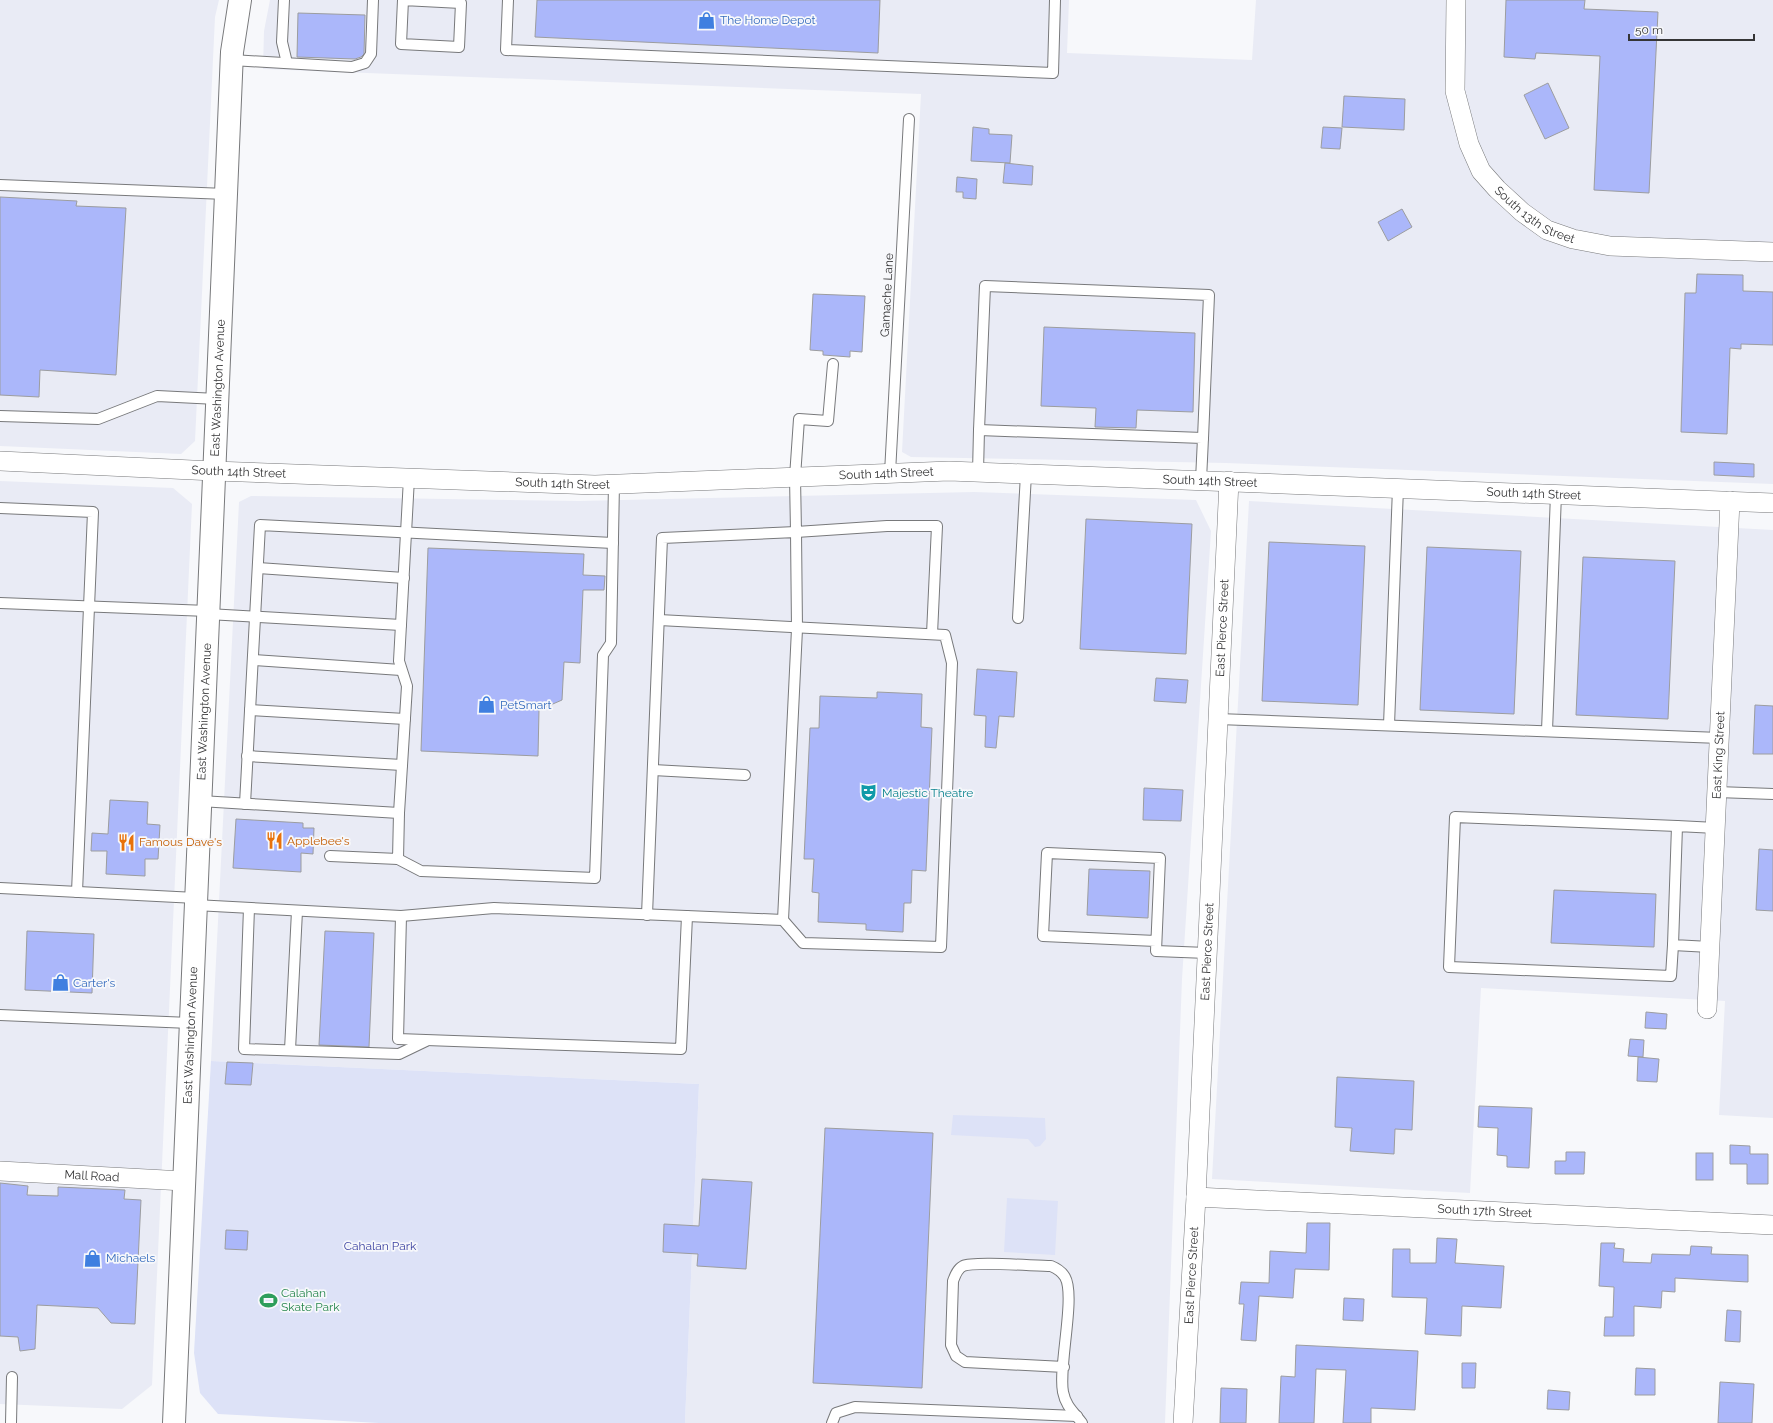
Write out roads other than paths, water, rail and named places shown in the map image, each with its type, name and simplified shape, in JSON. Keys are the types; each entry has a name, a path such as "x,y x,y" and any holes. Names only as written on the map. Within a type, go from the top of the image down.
{"street":[{"name":"East Washington Avenue","path":"174,1423 232,60 240,0"},
{"name":"South 13th Street","path":"1456,0 1455,91 1469,144 1481,171 1497,189 1522,212 1547,230 1573,239 1610,246 1773,252"},
{"name":"South 14th Street","path":"0,461 214,471 614,484 949,471 1773,503"},
{"name":"East Pierce Street","path":"1183,1423 1196,1197 1229,481"},
{"name":"East King Street","path":"1707,1009 1730,501"},
{"name":"Mall Road","path":"0,1171 184,1181"},
{"name":"South 17th Street","path":"1196,1197 1773,1226"}],"lane":[{"path":"284,0 282,42 287,63"},
{"path":"232,60 352,67 365,63 371,54 373,0"},
{"path":"403,0 462,3 459,47 401,44 403,0"},
{"path":"508,0 506,50 1053,73 1055,0"},
{"name":"Gamache Lane","path":"890,473 909,119"},
{"path":"0,185 226,194"},
{"path":"978,472 985,286 1209,295 1201,480"},
{"path":"659,620 797,628 945,635 952,663 941,947 803,943 784,920 797,628 794,477 799,419 828,421 833,364"},
{"path":"0,416 98,420 157,396 217,399"},
{"path":"979,430 1203,438"},
{"path":"1018,618 1026,474"},
{"path":"398,859 399,813 407,686 399,661 409,478"},
{"path":"330,856 398,859 421,871 595,878 603,655 611,643 614,484"},
{"path":"1389,725 1398,488"},
{"path":"1548,731 1556,494"},
{"path":"0,508 93,512 77,892"},
{"path":"245,804 260,525 613,543"},
{"path":"647,915 662,538 887,526 937,526 932,634"},
{"path":"258,568 404,578"},
{"path":"0,603 208,612 255,617 401,625"},
{"path":"253,660 401,670"},
{"path":"250,710 405,719"},
{"path":"1218,719 1720,738"},
{"path":"248,756 402,765"},
{"path":"653,770 745,775"},
{"path":"1717,792 1773,794"},
{"path":"200,801 399,813"},
{"path":"1677,826 1671,976 1449,967 1455,817 1677,826 1716,828"},
{"path":"1156,941 1043,936 1047,853 1160,858 1156,951 1207,953"},
{"path":"0,888 77,892 248,908 401,916 494,908 784,920"},
{"path":"248,908 244,1049 399,1054 428,1040"},
{"path":"290,1050 297,911"},
{"path":"401,916 398,1039 681,1048 687,916"},
{"path":"1672,945 1710,947"},
{"path":"0,1015 190,1023"},
{"path":"1064,1367 965,1362 956,1356 950,1344 953,1281 957,1272 963,1266 976,1264 1051,1266 1057,1268 1065,1277 1068,1289 1063,1391 1068,1407 1079,1420"},
{"path":"11,1423 12,1377"},
{"path":"832,1423 836,1413 855,1407 1079,1420"}],"place":[{"name":"The Home Depot","path":"707,20"},
{"name":"PetSmart","path":"487,705"},
{"name":"Majestic Theatre","path":"869,793"},
{"name":"Applebee's","path":"274,841"},
{"name":"Famous Dave's","path":"126,842"},
{"name":"Carter's","path":"60,983"},
{"name":"Michaels","path":"93,1258"},
{"name":"Calahan Skate Park","path":"268,1300"}],"park label":[{"name":"Cahalan Park","path":"380,1246"}]}
